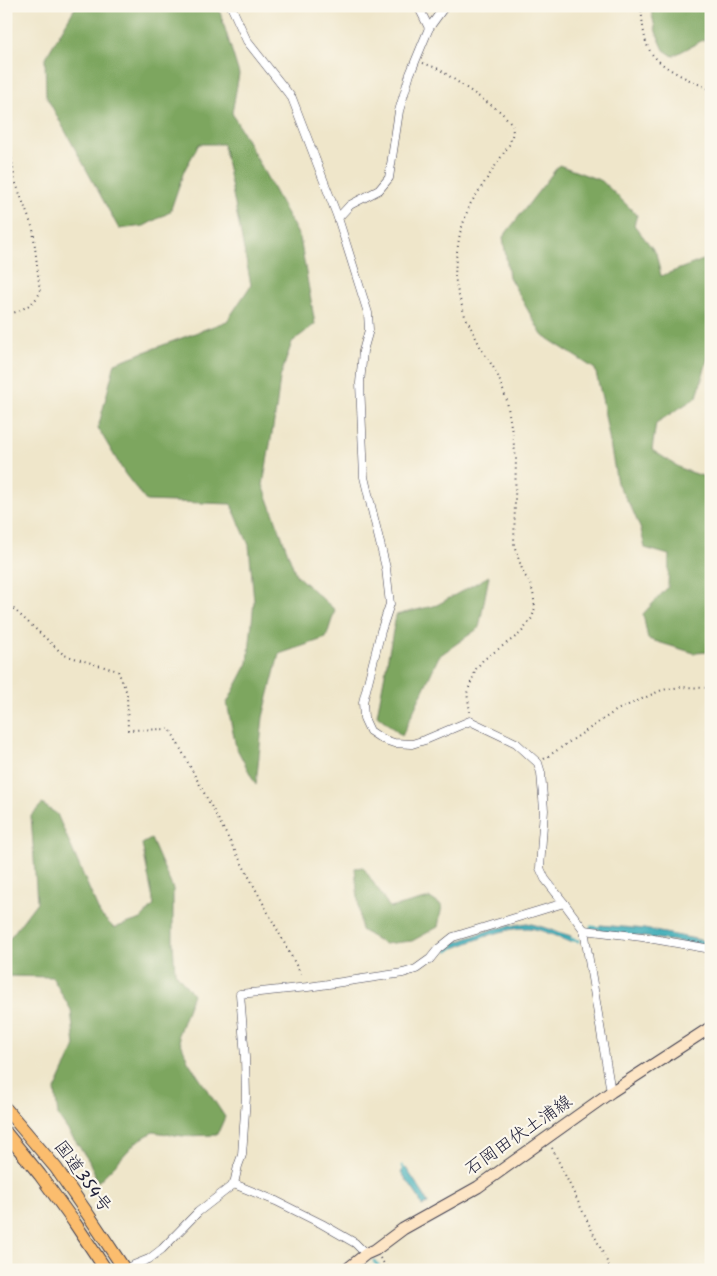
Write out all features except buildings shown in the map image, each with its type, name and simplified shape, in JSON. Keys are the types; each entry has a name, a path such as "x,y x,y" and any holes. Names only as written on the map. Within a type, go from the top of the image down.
{"highway":[{"name":"国道354号","path":"6,1109 56,1168 124,1270"},
{"name":"国道354号","path":"6,1133 40,1175 106,1270"}],"main road":[{"name":"石岡田伏土浦線","path":"346,1270 403,1229 478,1187 611,1092 711,1027"}],"street":[{"path":"231,6 247,41 292,98 338,218 368,313 369,330 363,351 360,383 364,477 386,568 390,604 381,631 363,702 364,718 370,731 382,739 394,743 412,744 470,721 516,743 538,763 544,810 540,868 545,879 584,930 611,1092"},
{"path":"418,6 430,28"},
{"path":"338,218 350,205 379,190 391,175 399,111 410,74 430,28 445,6"},
{"path":"124,1270 149,1259 162,1249 198,1212 234,1184 242,1155 246,1097 240,994 308,987 416,969 430,959 438,948 453,937 564,903"},
{"path":"584,930 711,948"},
{"path":"234,1184 322,1224 371,1252"}],"path":[{"path":"641,6 646,43 652,53 669,70 711,90"},
{"path":"417,60 438,70 501,112 512,124 513,128 509,145 468,206 460,233 455,277 465,316 482,350 497,373 508,407 517,471 514,545 524,575 528,579 533,592 535,608 532,618 521,634 483,660 476,669 467,693 470,721"},
{"path":"6,124 15,181 33,229 40,292 33,302 16,312 6,315"},
{"path":"6,602 64,655 118,671 127,693 128,730 170,729 308,987"},
{"path":"538,763 617,710 662,690 680,687 711,688"},
{"path":"547,1138 611,1270"},
{"path":"371,1252 389,1270"}],"green space":[{"path":"76,6 218,6 239,74 232,113 300,238 315,324 292,342 280,378 263,485 296,575 335,610 326,638 279,654 263,717 256,785 236,747 227,703 248,663 254,601 249,545 231,504 146,501 125,474 98,428 115,363 227,321 251,285 223,144 199,144 184,171 170,212 144,226 119,229 46,96 45,59"},
{"path":"650,6 711,6 711,40 703,40 673,56 664,50 656,32"},
{"path":"559,165 602,181 637,215 634,225 656,253 661,276 711,257 711,312 707,314 710,350 697,397 656,423 652,450 682,469 711,479 711,652 694,653 648,639 643,614 668,587 669,555 645,548 641,530 632,509 617,483 595,369 542,335 509,277 503,237"},
{"path":"489,576 479,628 439,656 402,736 377,715 396,615 437,605"},
{"path":"42,804 57,814 100,914 114,928 141,919 154,905 142,844 151,839 173,889 175,972 193,994 178,1035 188,1061 225,1117 217,1135 183,1136 153,1132 136,1142 98,1182 89,1161 58,1116 55,1090 75,1046 71,1010 52,977 6,976 6,943 37,902 31,816"},
{"path":"363,867 390,908 430,898 442,906 438,927 412,941 384,944 361,930 355,868"}],"water":[{"path":"527,923 571,936 570,942 539,930 519,928 491,935 455,948 454,943 493,929"},
{"path":"600,925 644,929 711,942 711,946 600,931"},
{"path":"406,1168 428,1204 422,1206 419,1198 401,1172"}],"waterway":[{"path":"591,927 601,928"},
{"path":"566,938 578,941"},
{"path":"448,951 458,944"},
{"path":"402,1166 406,1173"},
{"path":"374,1261 381,1270"}]}
